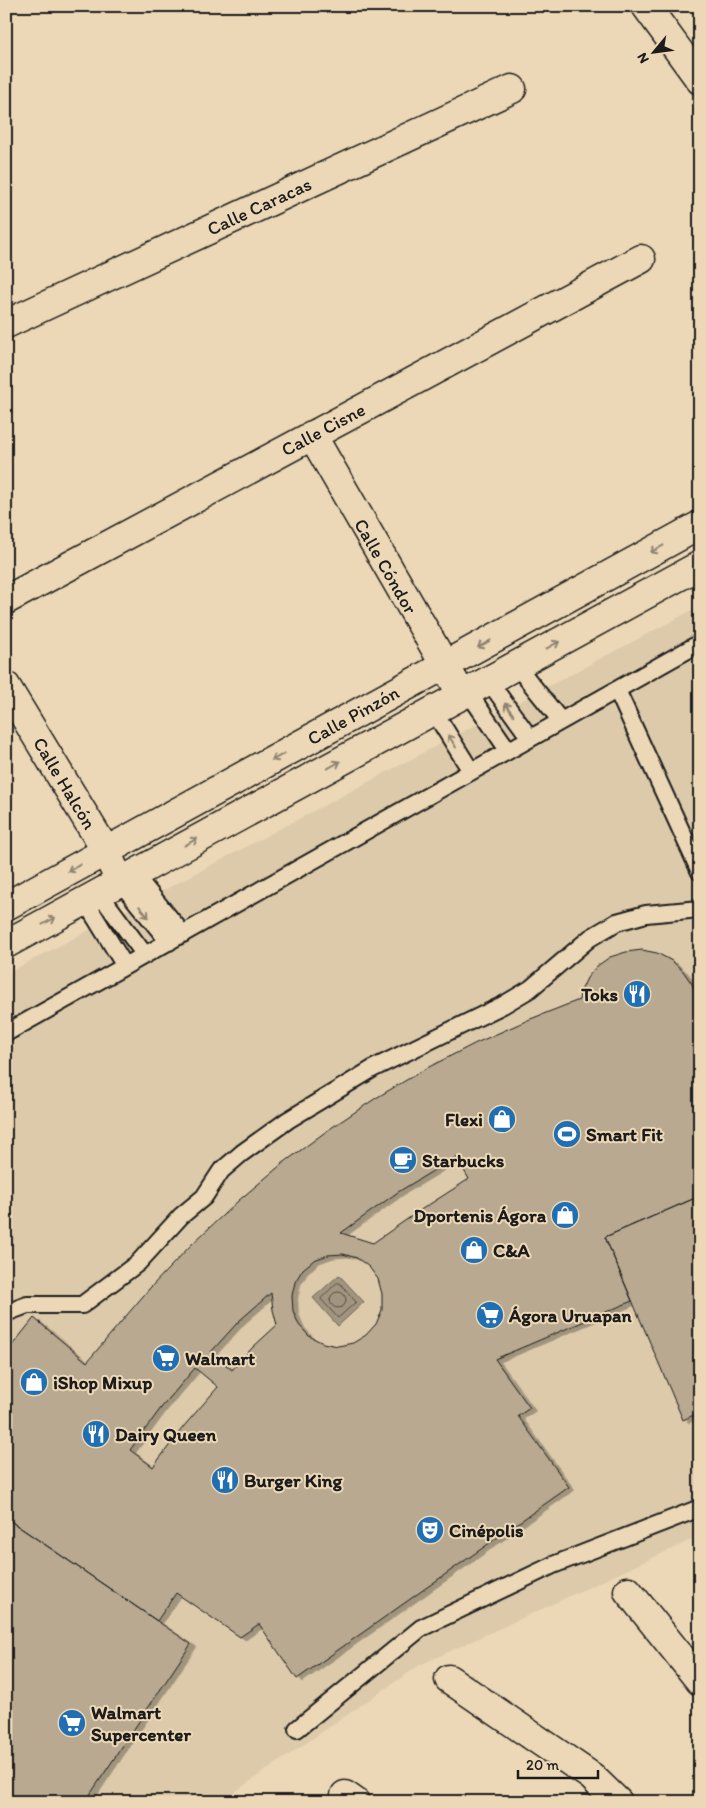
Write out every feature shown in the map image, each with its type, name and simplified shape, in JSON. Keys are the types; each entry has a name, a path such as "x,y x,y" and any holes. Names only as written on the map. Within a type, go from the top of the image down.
{"street":[{"path":"646,6 700,80"},
{"name":"Calle Caracas","path":"6,324 512,89"},
{"name":"Calle Cisne","path":"6,600 640,259"},
{"name":"Calle Cóndor","path":"312,435 443,666 472,689"},
{"name":"Calle Pinzón","path":"6,906 700,525"},
{"name":"Calle Pinzón","path":"6,944 700,565"},
{"name":"Calle Halcón","path":"6,686 106,851 109,888"},
{"path":"628,1591 700,1681"},
{"path":"449,1679 591,1776 618,1802"}],"lane":[{"path":"6,1033 700,643"},
{"path":"516,665 561,721"},
{"path":"472,689 530,738"},
{"path":"472,689 508,750"},
{"path":"617,690 700,872"},
{"path":"433,710 471,772"},
{"path":"109,888 176,938"},
{"path":"109,888 144,955"},
{"path":"109,888 125,966"},
{"path":"6,1313 27,1305 82,1305 138,1263 181,1216 204,1198 221,1171 242,1153 288,1120 374,1068 503,1005 530,989 590,938 617,922 646,914 700,908"},
{"path":"297,1729 421,1628 553,1565 700,1508"}],"shaded area":[{"path":"700,606 700,1536 420,1665 220,1802 6,1802 6,974"}],"water":[{"path":"339,1275 364,1302 338,1326 313,1298"}],"building":[{"name":"Ágora Uruapan","path":"642,950 657,953 672,961 683,971 692,984 700,1004 700,1196 605,1237 632,1301 495,1359 530,1408 518,1416 569,1487 297,1679 259,1624 240,1637 176,1593 157,1621 6,1518 6,1353 34,1318 87,1362 149,1289 192,1244 238,1201 282,1164 376,1098 425,1069 476,1043 579,1000 587,978 597,966 610,957","holes":["456,1157 469,1179 373,1243 341,1233 398,1192","343,1254 357,1258 369,1267 378,1279 382,1294 382,1310 376,1324 366,1335 353,1343 338,1346 323,1343 309,1336 299,1325 293,1311 292,1296 295,1282 303,1269 314,1260 328,1255","271,1293 277,1325 232,1370 211,1352 239,1321","195,1368 218,1387 184,1426 153,1467 130,1450 161,1408"]},
{"path":"700,1196 700,1412 683,1420 605,1237"},
{"name":"Walmart Supercenter","path":"6,1518 191,1644 85,1802 6,1802"}],"place":[{"name":"Toks","path":"637,994"},
{"name":"Flexi","path":"502,1119"},
{"name":"Smart Fit","path":"567,1134"},
{"name":"Starbucks","path":"403,1160"},
{"name":"Dportenis Ágora","path":"565,1215"},
{"name":"C&A","path":"474,1250"},
{"name":"Ágora Uruapan","path":"490,1315"},
{"name":"Walmart","path":"166,1358"},
{"name":"iShop Mixup","path":"34,1382"},
{"name":"Dairy Queen","path":"96,1434"},
{"name":"Burger King","path":"225,1480"},
{"name":"Cinépolis","path":"430,1530"},
{"name":"Walmart Supercenter","path":"72,1723"}]}
